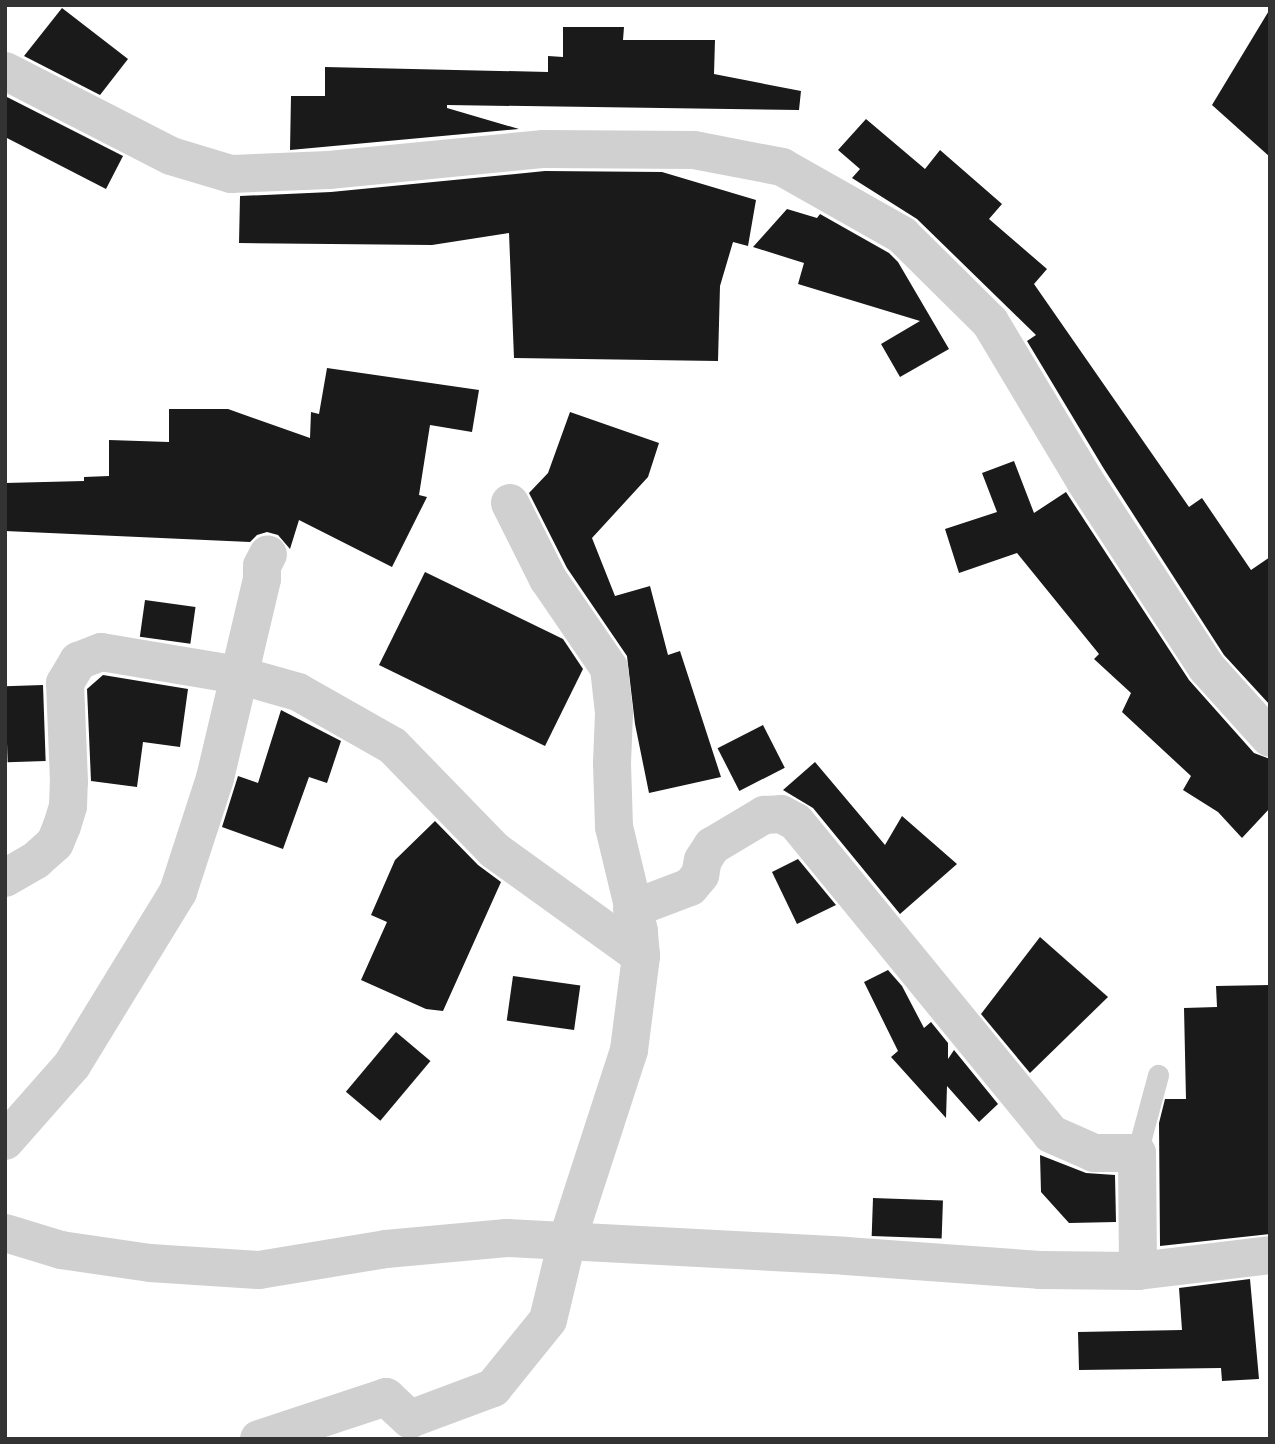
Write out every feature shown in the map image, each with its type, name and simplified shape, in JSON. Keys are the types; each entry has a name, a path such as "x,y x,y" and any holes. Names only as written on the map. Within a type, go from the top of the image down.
{"street":[{"path":"5,71 171,156 231,174 329,170 544,149 694,150 782,167 902,235 990,322 1085,481 1207,668 1270,738"},
{"path":"386,1397 410,1419 493,1388 548,1320 566,1241 629,1050 641,956 639,931 614,827 614,713 609,668 548,579 510,503"},
{"path":"5,1141 72,1065 178,892 215,778 262,579 262,566 268,554"},
{"path":"5,878 36,860 55,843 68,806 65,683 78,661 101,652 238,675 298,692 393,746 494,850 641,956"},
{"path":"632,909 690,887 700,875 707,852 718,841 772,813 789,817 1051,1134 1094,1153 1137,1153 1138,1271"},
{"path":"5,1233 61,1250 150,1264 259,1270 386,1249 507,1238 1039,1270 1138,1271 1270,1255"},
{"path":"259,1439 386,1397"},
{"path":"386,1397 393,1439"}],"lane":[{"path":"1137,1153 1158,1075"}],"building":[{"path":"62,8 128,59 100,95 24,56"},
{"path":"1270,9 1270,157 1212,105"},
{"path":"563,27 624,27 623,40 715,40 714,74 801,91 799,110 447,105 447,108 519,129 290,150 291,96 325,96 325,67 548,72 548,56 563,57"},
{"path":"5,96 123,156 106,189 5,137"},
{"path":"866,119 925,169 940,150 1002,204 989,219 1047,269 1034,284 1189,507 1202,498 1251,570 1270,557 1270,705 1224,655 1104,469 1027,341 1036,335 917,219 852,178 860,169 838,150"},
{"path":"545,171 662,172 756,200 748,246 733,242 720,286 718,361 514,358 509,233 432,245 239,243 240,196 331,192"},
{"path":"787,209 817,218 820,214 889,253 898,262 949,349 900,377 881,344 920,321 798,284 804,263 753,247"},
{"path":"327,368 479,390 472,432 430,425 419,495 427,497 392,567 299,520 290,549 278,535 267,532 257,535 250,542 5,531 5,483 84,481 84,477 109,476 109,440 169,442 169,409 228,409 310,438 311,412 319,414"},
{"path":"570,412 659,443 648,477 592,538 615,596 650,586 668,655 680,651 721,777 649,793 635,724 627,656 567,568 529,493 548,473"},
{"path":"1014,461 1034,513 1066,492 1189,680 1254,753 1270,759 1270,808 1242,838 1218,812 1183,790 1191,776 1122,712 1131,693 1094,659 1099,654 1017,553 959,573 945,529 997,512 982,473"},
{"path":"425,572 563,639 583,669 545,746 379,665"},
{"path":"145,600 196,607 190,644 140,637"},
{"path":"103,675 188,689 180,747 143,742 137,787 91,781 87,689"},
{"path":"43,685 46,761 8,762 5,686"},
{"path":"281,710 341,741 327,783 309,777 283,849 222,827 238,776 258,783"},
{"path":"763,725 785,768 739,791 718,748"},
{"path":"815,762 885,845 902,816 957,864 900,914 813,808 783,790"},
{"path":"435,821 478,865 501,882 443,1011 426,1009 361,980 387,922 371,915 395,860"},
{"path":"798,859 836,905 797,924 772,872"},
{"path":"1040,937 1108,997 1030,1073 981,1014"},
{"path":"888,970 902,986 924,1028 931,1022 948,1043 948,1059 954,1050 998,1104 979,1122 947,1086 946,1118 891,1057 898,1051 864,982"},
{"path":"513,976 580,985 574,1030 507,1021"},
{"path":"1270,985 1270,1234 1160,1246 1159,1123 1165,1099 1186,1099 1184,1008 1217,1007 1216,986"},
{"path":"396,1032 430,1061 380,1121 346,1092"},
{"path":"1040,1155 1086,1173 1115,1175 1116,1222 1069,1223 1041,1192"},
{"path":"873,1198 943,1200 942,1238 872,1236"},
{"path":"1250,1279 1259,1379 1222,1381 1221,1368 1079,1370 1078,1332 1182,1330 1179,1288"}]}
